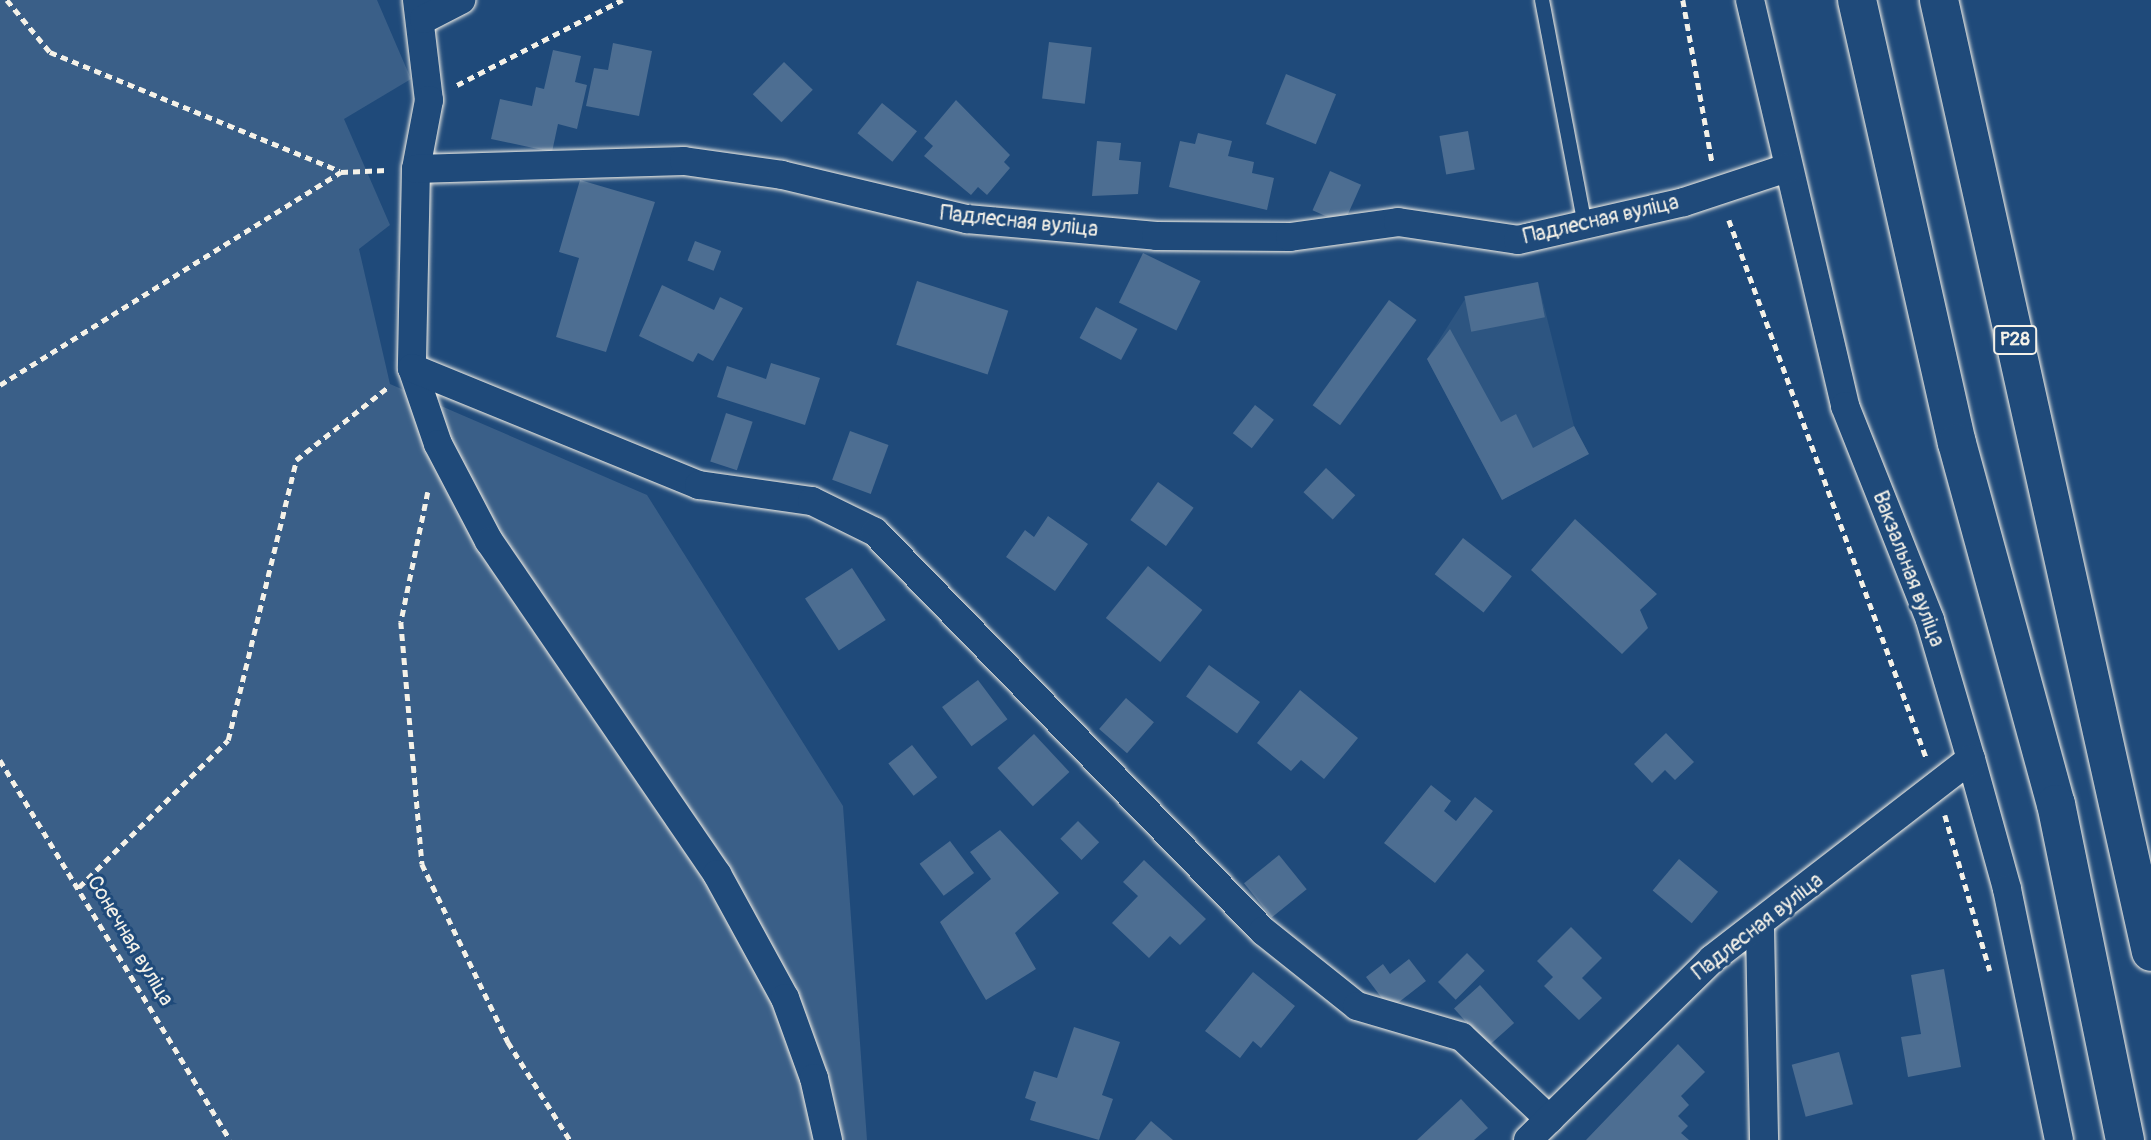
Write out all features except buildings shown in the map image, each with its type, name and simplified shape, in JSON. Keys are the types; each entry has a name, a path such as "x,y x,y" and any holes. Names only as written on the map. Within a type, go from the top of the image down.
{"highway":[{"path":"1857,0 1957,443 2056,804 2124,1140"},
{"name":"Р28","path":"1939,0 2151,952"}],"street":[{"path":"461,0 420,10 429,100 416,169 412,368 438,444 489,541 717,874 785,998 814,1078 828,1140"},
{"name":"Вакзальная вуліца","path":"1750,0 1787,168 1845,406 1930,620 1971,759 2007,889 2060,1140"},
{"name":"Падлесная вуліца","path":"416,169 684,161 782,174 967,219 1156,236 1290,237 1398,222 1518,240 1718,190 1787,168"},
{"path":"412,368 699,485 812,501 875,533 1263,931 1356,1006 1462,1037 1549,1119"},
{"name":"Падлесная вуліца","path":"1528,1140 1712,959 1760,928 1936,784 1971,759"},
{"path":"1760,928 1764,1140"}],"lane":[{"path":"1542,0 1585,225"}],"path":[{"path":"7,0 50,52 341,172 416,169"},
{"path":"429,100 622,0"},
{"path":"1683,0 1718,190 1936,784 1994,986"},
{"path":"0,385 341,172"},
{"path":"79,887 228,740 296,460 412,368"},
{"path":"438,444 401,622 422,864 508,1042 570,1140"},
{"name":"Сонечная вуліца","path":"0,760 230,1140"}],"shaded area":[{"path":"0,0 377,0 411,79 344,119 390,225 359,249 390,384 647,495 843,806 867,1140 0,1140"},
{"path":"1538,282 1574,426 1589,454 1502,500 1427,359 1465,299"}]}
